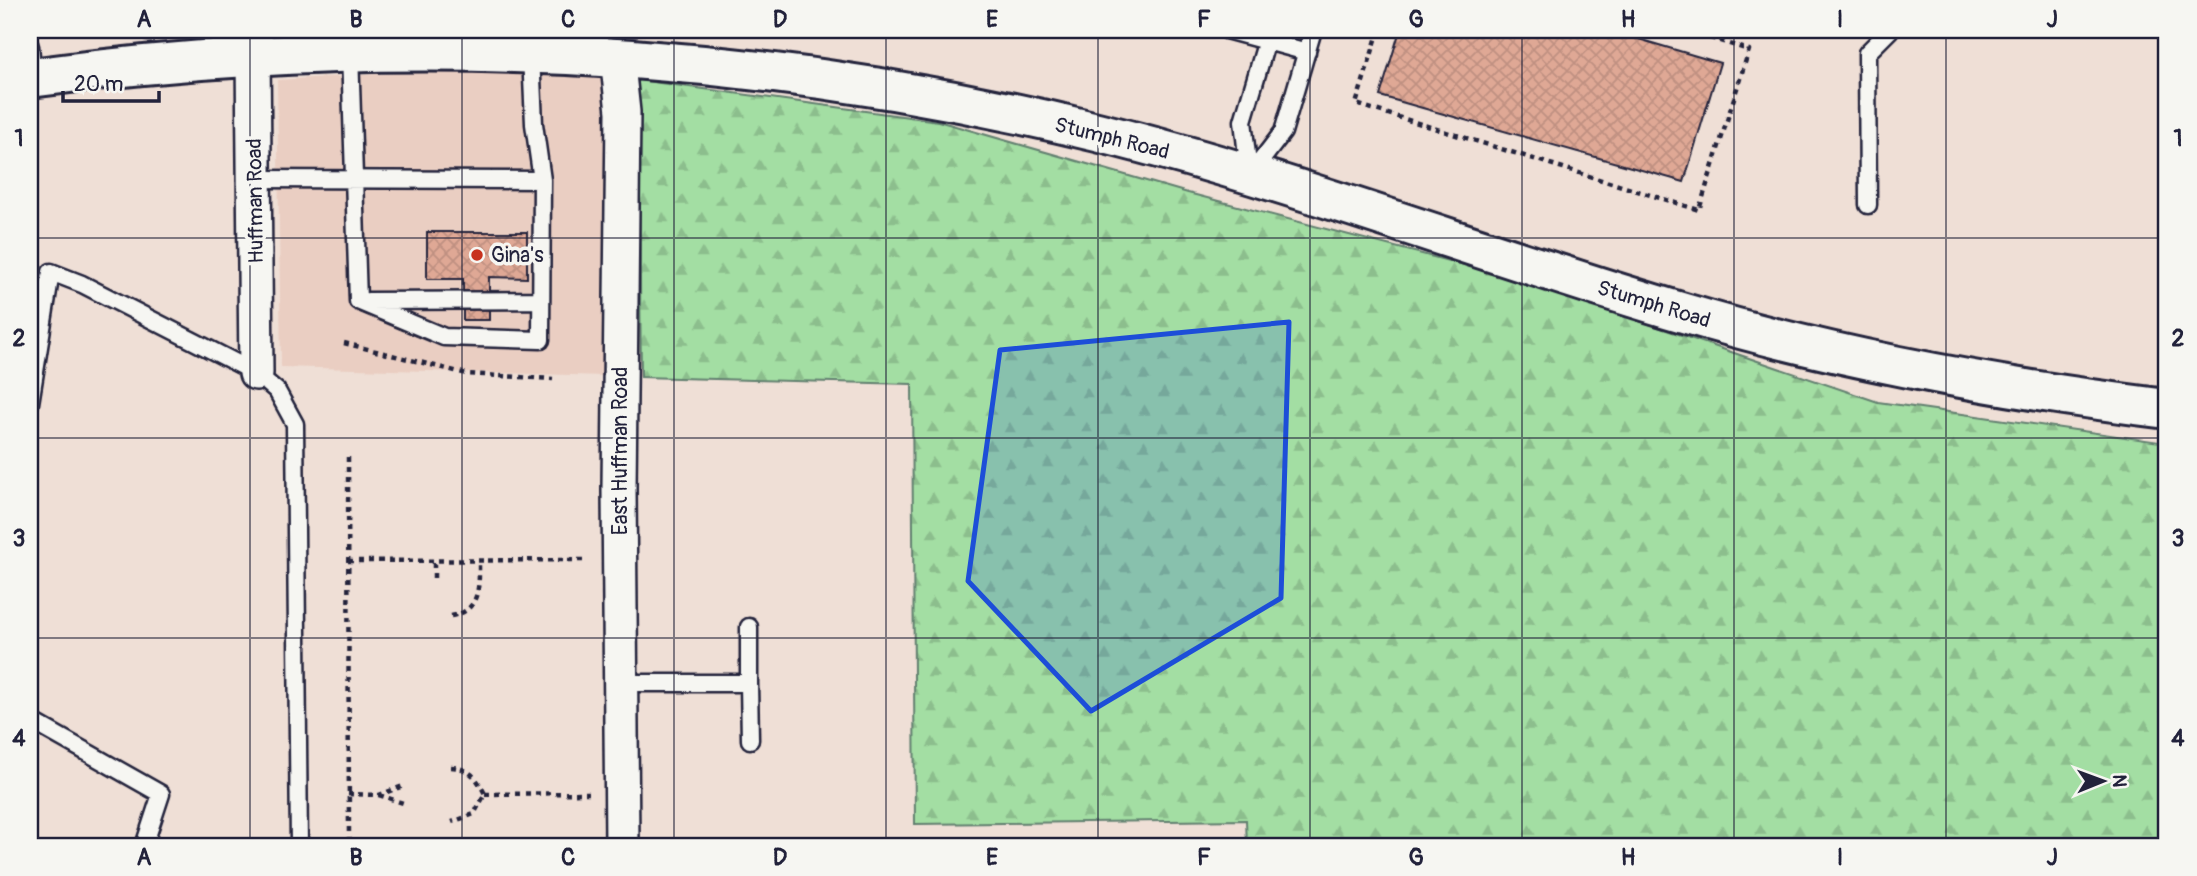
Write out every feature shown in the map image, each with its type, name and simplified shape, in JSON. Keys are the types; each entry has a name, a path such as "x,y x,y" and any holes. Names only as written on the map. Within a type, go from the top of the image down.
{"main road":[{"name":"Stumph Road","path":"31,67 253,42 350,52 531,51 617,56 758,71 931,97 1094,132 1250,174 1580,281 1749,331 1975,382 2167,410"}],"street":[{"name":"Huffman Road","path":"253,42 256,373"},
{"name":"East Huffman Road","path":"617,56 623,112 620,561 622,846"}],"lane":[{"path":"1226,30 1268,35 1307,52"},
{"path":"1250,174 1283,132 1314,30"},
{"path":"1868,205 1867,53 1890,30"},
{"path":"1250,174 1243,121 1268,35"},
{"path":"359,301 444,337 541,340 542,180 534,124 531,51"},
{"path":"350,52 359,301"},
{"path":"255,178 542,180"},
{"path":"30,403 51,272 82,284 256,373 278,391 295,424 299,846"},
{"path":"359,301 541,300"},
{"path":"749,627 750,740"},
{"path":"621,682 748,683"},
{"path":"30,720 161,793 144,846"}],"path":[{"path":"1379,30 1356,104 1699,210 1749,50 1685,30"},
{"path":"344,343 467,374 553,379"},
{"path":"348,457 349,846"},
{"path":"348,561 620,561"},
{"path":"434,561 434,578"},
{"path":"451,616 467,610 476,598 479,561"},
{"path":"451,767 467,770 485,793"},
{"path":"348,794 379,794 403,786"},
{"path":"485,793 622,793"},
{"path":"452,822 474,814 485,793"},
{"path":"379,794 406,804"}],"highlighted area":[{"path":"1289,322 1281,598 1091,711 968,581 1000,350"}],"shaded area":[{"path":"432,71 553,73 638,80 641,377 281,367 277,80"}],"green space":[{"path":"638,80 938,121 1188,193 1514,278 1878,402 2167,443 2167,846 1247,846 1246,820 915,824 912,384 641,377"}],"building":[{"path":"1400,30 1608,30 1720,63 1684,182 1380,96"},
{"name":"Gina's","path":"427,232 527,232 527,278 489,277 489,320 463,320 463,279 427,279"}],"place":[{"name":"Gina's","path":"477,255"}]}
